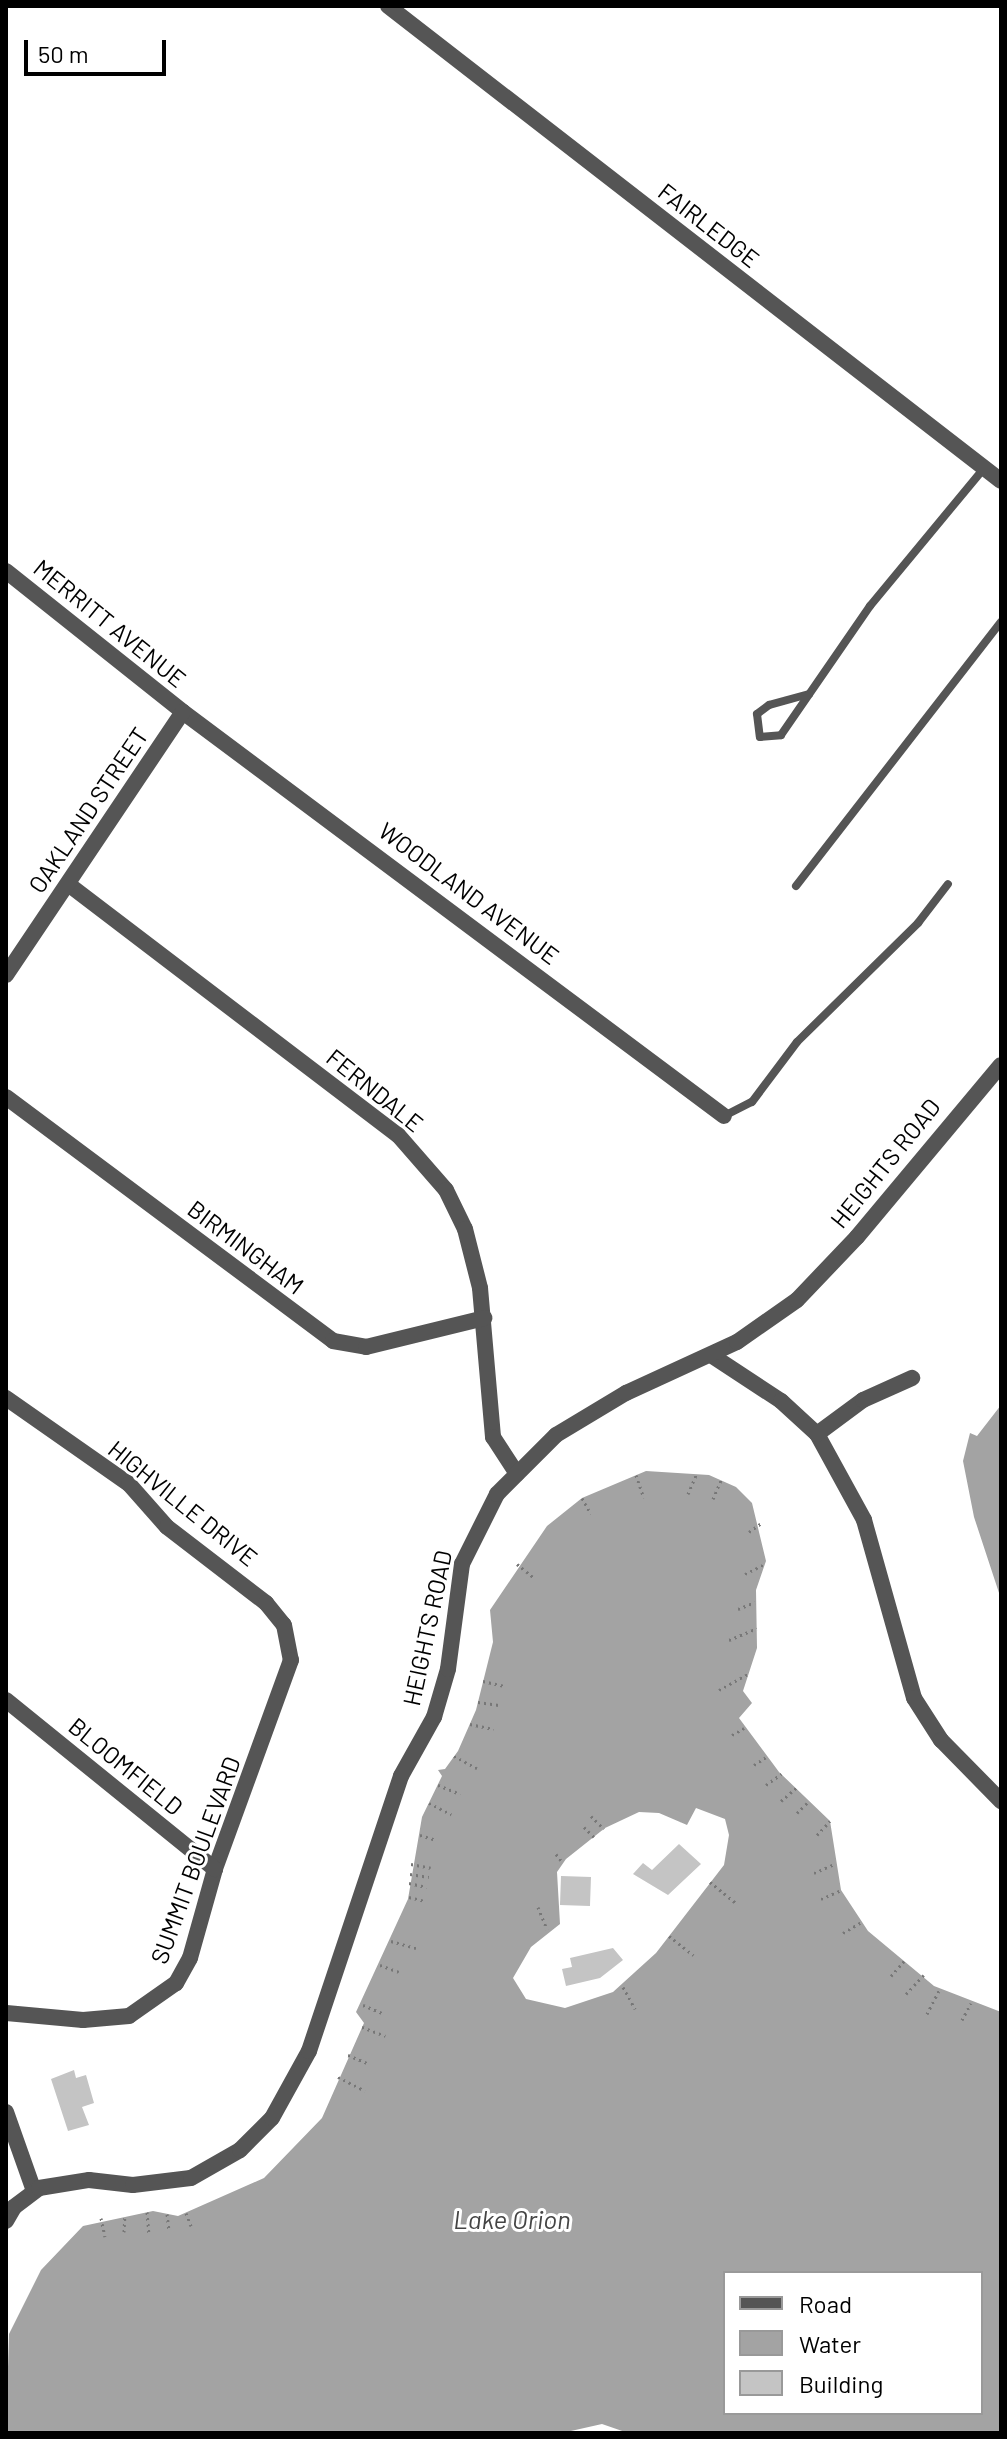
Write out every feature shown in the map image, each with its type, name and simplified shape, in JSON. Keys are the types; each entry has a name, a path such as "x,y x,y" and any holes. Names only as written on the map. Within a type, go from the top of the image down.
{"street":[{"name":"FAIRLEDGE","path":"388,6 1001,481"},
{"name":"MERRITT AVENUE","path":"6,571 183,712"},
{"name":"OAKLAND STREET","path":"6,975 183,712"},
{"name":"WOODLAND AVENUE","path":"183,712 724,1116"},
{"name":"FERNDALE","path":"68,884 398,1135 446,1190 465,1229 484,1318 493,1437 517,1474"},
{"name":"HEIGHTS ROAD","path":"34,2191 89,2180 133,2185 191,2178 240,2150 272,2118 309,2051 401,1776 434,1717 448,1669 462,1564 479,1522 517,1474 556,1435 626,1393 711,1355 759,1329 797,1300 857,1237 1001,1065"},
{"name":"BIRMINGHAM","path":"6,1097 333,1341 366,1347 484,1318"},
{"path":"711,1355 781,1401 817,1434 864,1520 914,1698 941,1740 1001,1801"},
{"path":"817,1434 863,1400 912,1378"},
{"name":"HIGHVILLE DRIVE","path":"6,1398 129,1484 167,1527 240,1579 284,1625"},
{"name":"SUMMIT BOULEVARD","path":"6,2013 83,2020 129,2016 149,2007 176,1983 190,1958 215,1869 291,1660 284,1625"},
{"name":"BLOOMFIELD","path":"6,1700 215,1869"},
{"path":"6,2112 34,2191 6,2221"}],"lane":[{"path":"809,694 769,705 757,714 760,737 781,735 870,606 984,468"},
{"path":"796,886 1001,622"},
{"path":"724,1116 752,1102 797,1042 918,923 948,884"}],"path":[{"path":"688,1494 697,1473"},
{"path":"636,1475 644,1498"},
{"path":"713,1499 721,1480"},
{"path":"582,1498 591,1514"},
{"path":"749,1532 760,1524"},
{"path":"517,1564 534,1578"},
{"path":"745,1574 765,1564"},
{"path":"738,1609 755,1602"},
{"path":"729,1640 757,1628"},
{"path":"719,1690 748,1674"},
{"path":"483,1681 504,1686"},
{"path":"478,1702 499,1705"},
{"path":"470,1724 493,1729"},
{"path":"732,1735 744,1728"},
{"path":"454,1756 477,1768"},
{"path":"754,1765 768,1756"},
{"path":"766,1785 781,1774"},
{"path":"438,1785 460,1794"},
{"path":"781,1801 796,1788"},
{"path":"797,1813 809,1801"},
{"path":"429,1803 451,1814"},
{"path":"591,1816 604,1829"},
{"path":"817,1835 830,1821"},
{"path":"584,1827 594,1837"},
{"path":"420,1835 436,1840"},
{"path":"556,1854 563,1863"},
{"path":"411,1864 431,1868"},
{"path":"814,1873 834,1864"},
{"path":"410,1874 429,1877"},
{"path":"710,1882 736,1903"},
{"path":"409,1883 427,1887"},
{"path":"821,1899 841,1890"},
{"path":"409,1897 425,1901"},
{"path":"538,1907 547,1929"},
{"path":"843,1933 861,1922"},
{"path":"669,1936 693,1955"},
{"path":"391,1941 416,1948"},
{"path":"891,1976 906,1959"},
{"path":"380,1965 399,1972"},
{"path":"906,1994 924,1975"},
{"path":"623,1987 635,2009"},
{"path":"927,2014 940,1989"},
{"path":"962,2020 971,2003"},
{"path":"363,2005 384,2014"},
{"path":"362,2027 385,2036"},
{"path":"348,2055 367,2063"},
{"path":"338,2077 365,2091"},
{"path":"147,2212 149,2234"},
{"path":"186,2213 191,2226"},
{"path":"167,2214 169,2230"},
{"path":"124,2232 125,2215"},
{"path":"101,2218 105,2237"}],"water":[{"path":"1001,1405 1001,1599 974,1517 963,1461 970,1433 977,1436"},
{"name":"Lake Orion","path":"646,1471 709,1475 736,1487 752,1503 766,1561 756,1590 757,1648 743,1691 752,1703 739,1718 779,1772 830,1821 841,1890 868,1931 934,1986 1001,2012 1001,2433 628,2433 602,2424 562,2433 6,2433 9,2334 41,2270 83,2226 153,2211 178,2216 264,2178 322,2118 364,2023 356,2012 408,1899 422,1817 442,1776 438,1770 445,1769 458,1751 476,1710 493,1642 490,1610 547,1526 582,1498","holes":["696,1808 725,1819 729,1835 724,1865 656,1953 613,1992 565,2008 526,1999 513,1978 531,1947 560,1924 557,1872 566,1859 605,1828 639,1812 659,1813 687,1825"]}],"building":[{"path":"679,1844 701,1864 668,1895 633,1874 643,1863 652,1870"},
{"path":"561,1876 591,1877 590,1906 560,1905"},
{"path":"613,1948 623,1960 600,1978 566,1986 562,1969 572,1967 570,1958"},
{"path":"74,2070 76,2078 86,2075 94,2103 82,2107 89,2125 68,2131 51,2079"}]}
